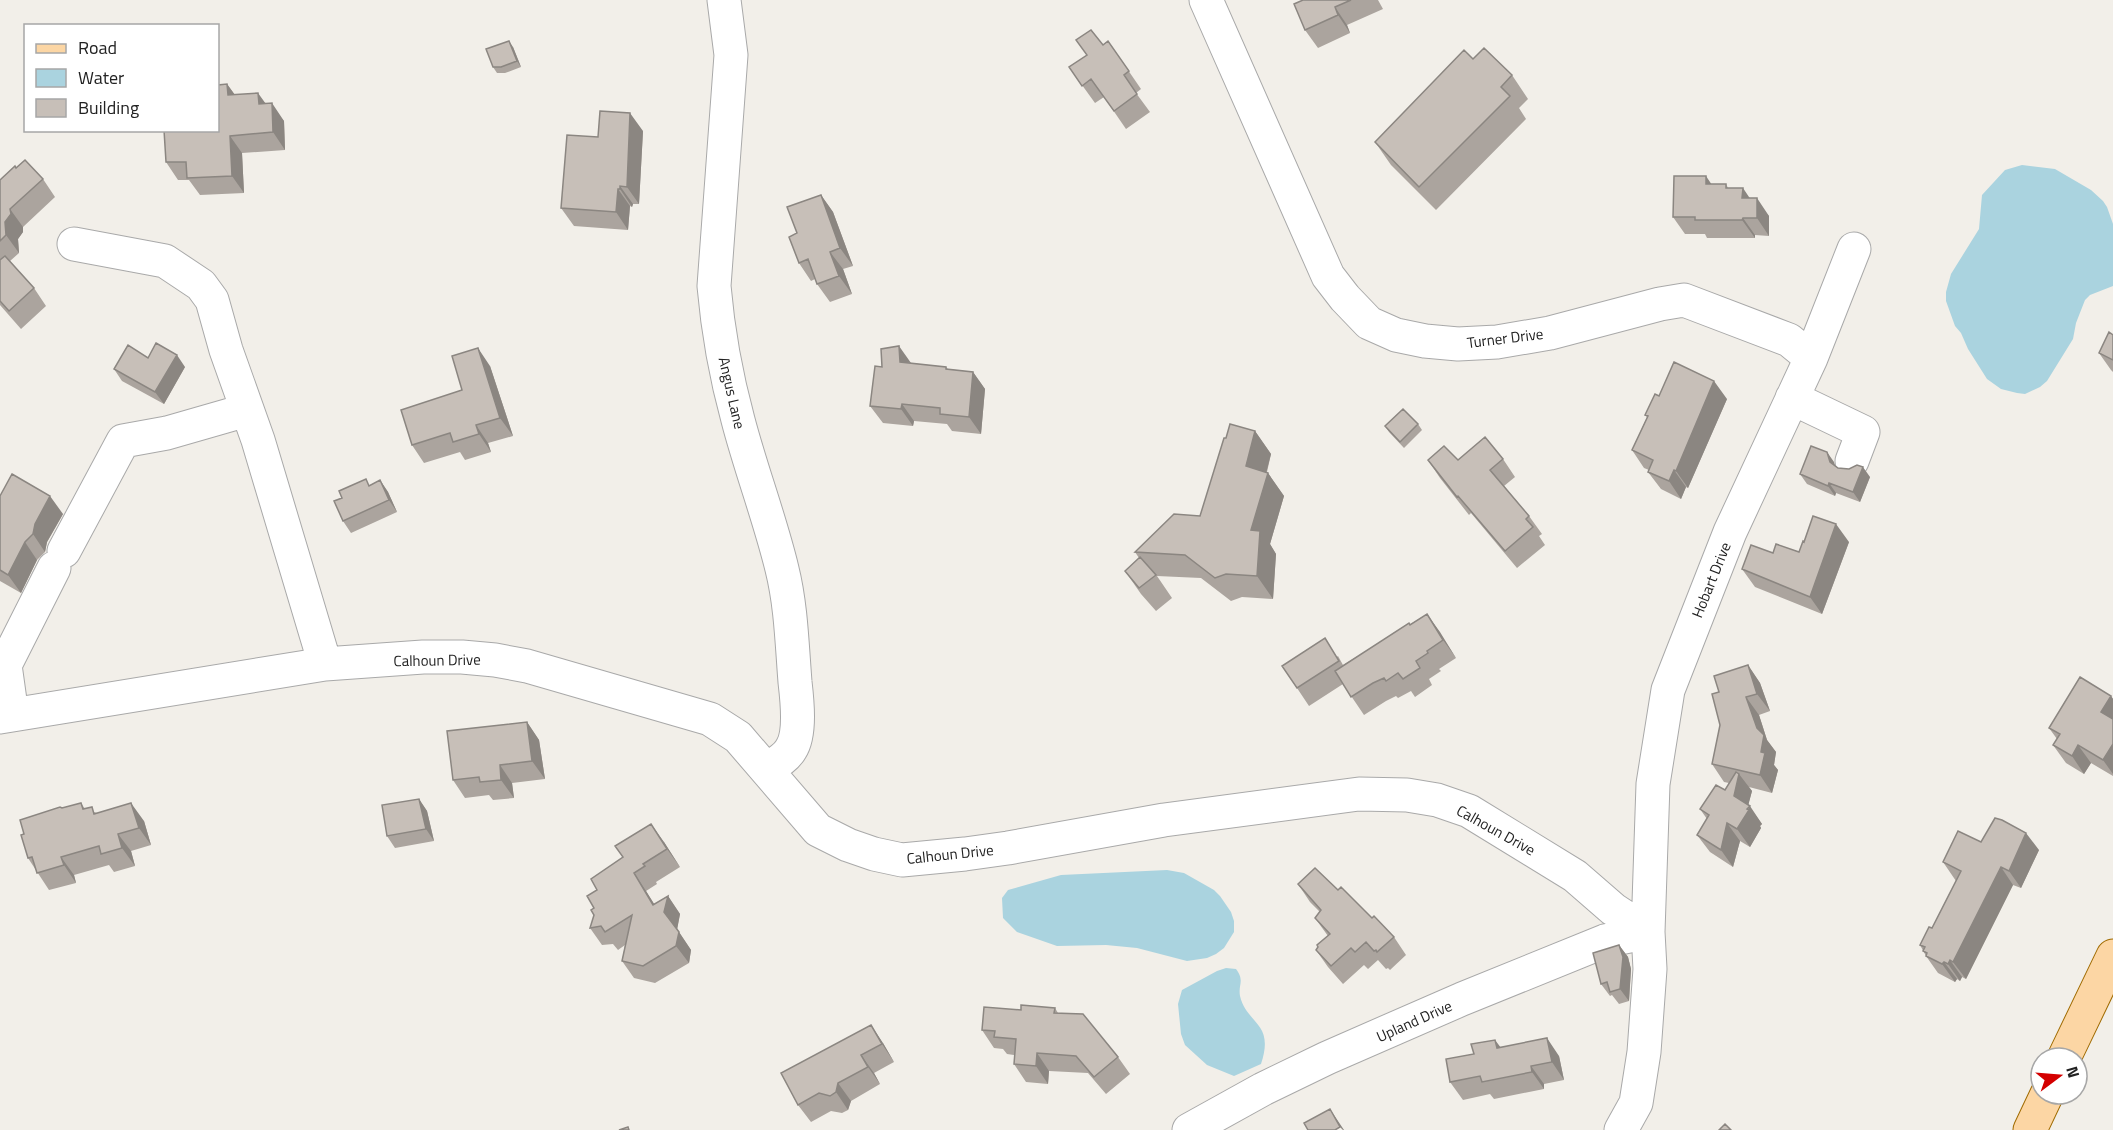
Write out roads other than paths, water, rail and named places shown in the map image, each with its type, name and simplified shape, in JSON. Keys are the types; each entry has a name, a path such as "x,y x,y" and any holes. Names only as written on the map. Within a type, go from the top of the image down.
{"main road":[{"path":"2070,1046 2113,956"},
{"path":"2030,1130 2041,1106"}],"street":[{"name":"Angus Lane","path":"724,0 731,55 715,276 718,324 724,363 738,420 783,570 797,707 796,731 792,748 767,769"},
{"name":"Turner Drive","path":"1206,0 1328,276 1345,298 1369,322 1396,335 1425,341 1458,344 1497,342 1550,333 1660,304 1684,300 1789,340 1811,358"},
{"path":"74,244 165,261 201,285 212,300 325,664"},
{"name":"Hobart Drive","path":"1648,932 1653,784 1668,690 1730,532 1811,358 1854,249"},
{"path":"1792,398 1863,432 1852,460"},
{"path":"6,716 5,665 123,441 166,433 247,410"},
{"name":"Calhoun Drive","path":"6,716 325,664 423,657 495,660 527,666 710,719 738,737 818,830 873,854 902,860 1008,848 1160,820 1359,794 1407,795 1437,800 1468,811 1575,876 1613,909 1648,932"},
{"path":"1621,1130 1636,1103 1644,1052 1650,969 1648,932"},
{"name":"Upland Drive","path":"1189,1130 1263,1089 1327,1058 1462,999 1605,941 1648,932"}],"water":[{"path":"2022,165 2055,169 2091,190 2107,207 2113,224 2113,286 2090,295 2085,300 2076,323 2073,339 2047,381 2025,394 2001,389 1987,379 1955,326 1946,301 1951,274 1979,229 1982,195 2005,170"},
{"path":"1167,870 1184,873 1214,890 1231,912 1234,932 1224,948 1216,954 1187,961 1137,948 1106,945 1057,946 1017,932 1003,918 1002,898 1008,890 1061,875"},
{"path":"1226,968 1236,969 1239,973 1243,1006 1258,1025 1265,1040 1261,1064 1234,1076 1207,1065 1185,1045 1181,1034 1178,1004 1182,990"}]}
